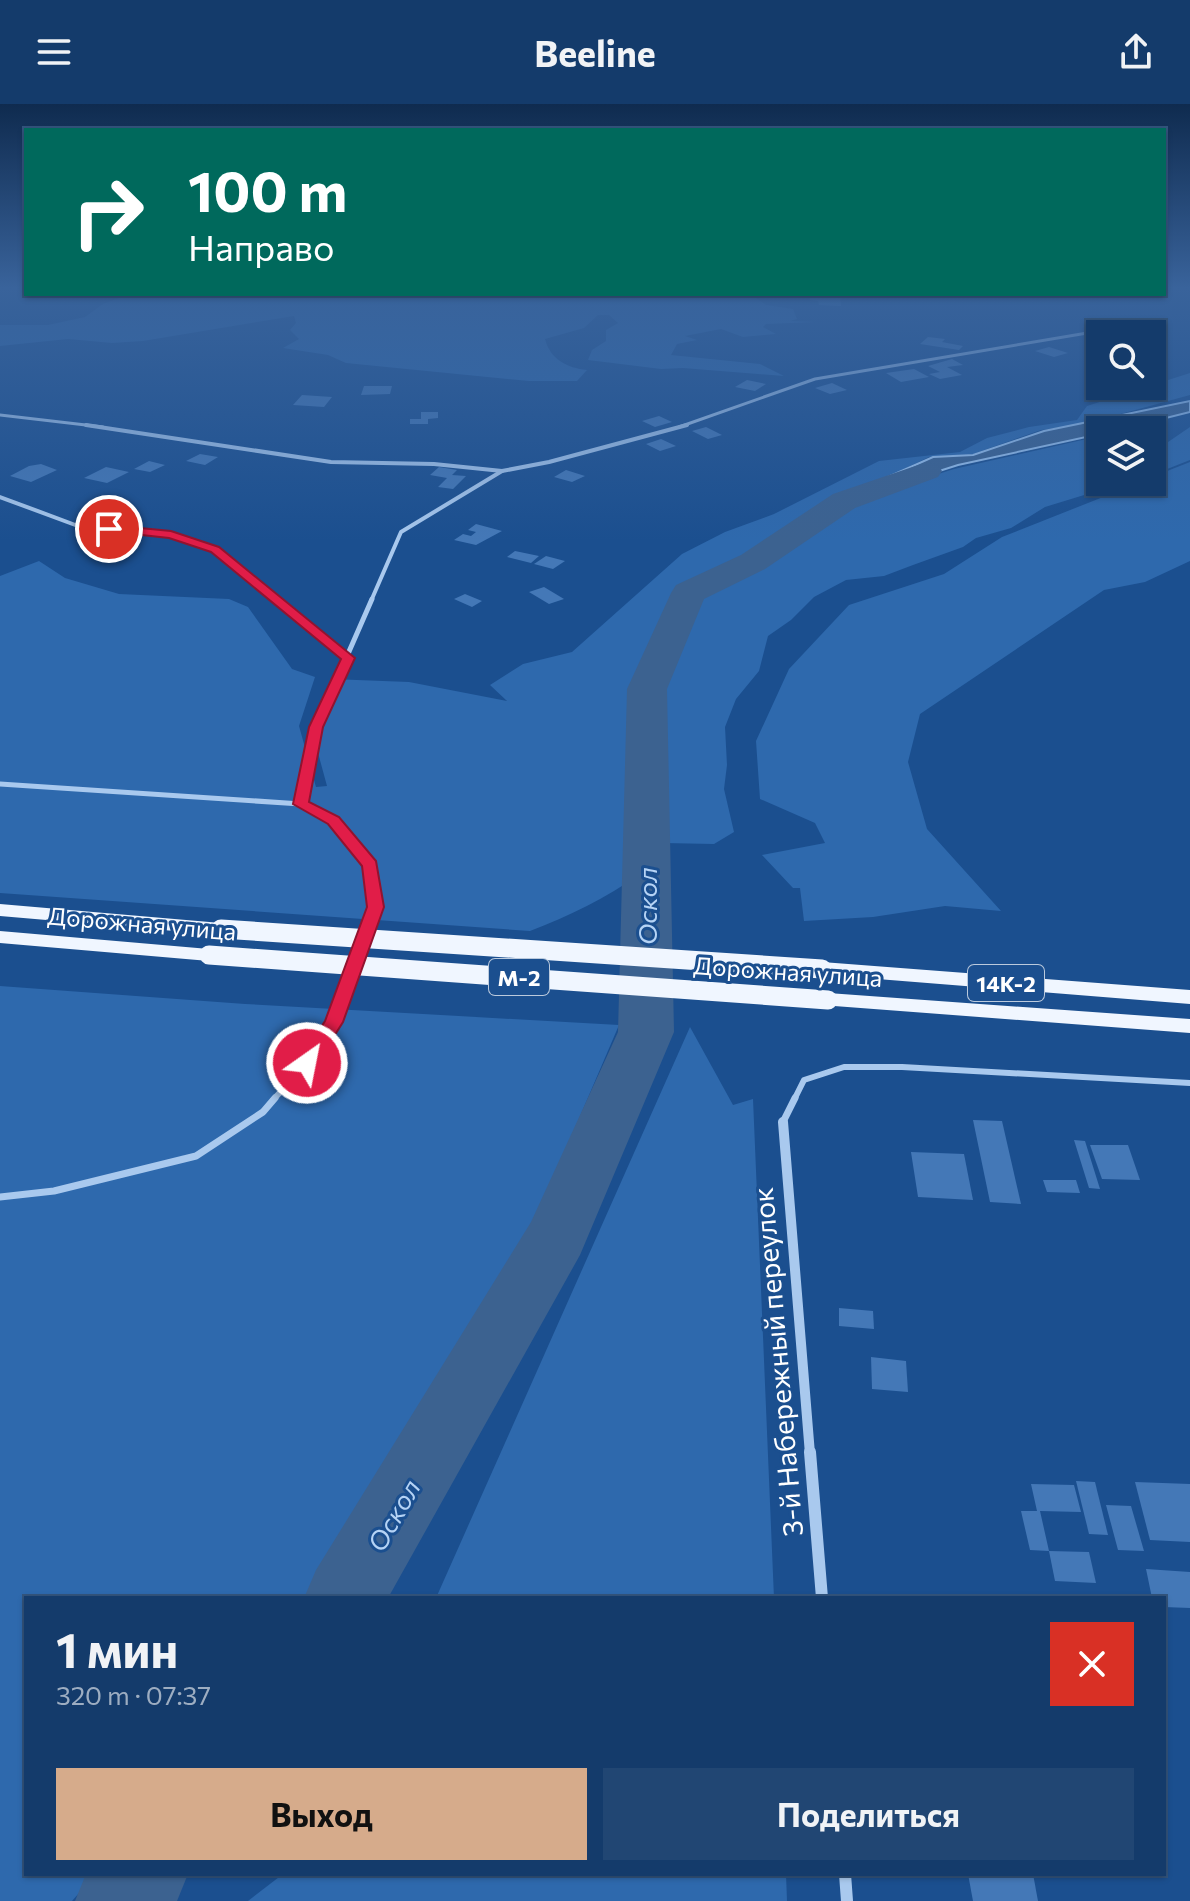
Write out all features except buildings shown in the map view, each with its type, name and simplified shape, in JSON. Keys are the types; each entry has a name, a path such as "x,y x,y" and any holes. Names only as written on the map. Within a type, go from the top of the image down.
{"main road":[{"name":"Дорожная улица","path":"0,910 221,929 1190,997"},
{"name":"Дорожная улица","path":"0,937 1190,1026"}],"street":[{"name":"3-й Набережный переулок","path":"783,1122 822,1596"},
{"path":"845,1876 847,1901"}],"lane":[{"path":"0,415 125,430 331,462 434,464 502,471 549,462 703,421 815,379 851,373"},
{"path":"301,804 316,727 401,532 502,471"},
{"path":"0,497 78,526 171,535 215,550 348,658"},
{"path":"0,784 301,804 334,821 370,865 376,907 334,1022 307,1063 263,1112 196,1156 54,1191 0,1197"},
{"path":"783,1122 804,1080 844,1067 902,1067 1190,1083"}],"shaded area":[{"path":"446,373 584,373 577,381 529,381"},
{"path":"744,373 778,373 784,376"},
{"path":"1190,373 1190,395 1113,416 1086,416 1086,423 1041,430 973,454 929,457 839,500 746,559 682,592 640,688 640,874 601,899 559,919 530,931 0,893 0,576 39,561 65,578 119,594 229,599 248,607 292,669 315,677 299,726 316,787 327,786 311,727 331,679 409,682 507,701 490,685 523,664 572,652 682,554 725,532 774,514 879,461 960,452 987,438 1029,427 1077,420 1087,406 1106,400 1166,400 1166,381"},
{"path":"1190,401 1190,412 1166,418 1117,416"},
{"path":"1086,422 1086,437 958,465 855,498 888,477 933,457 973,455 1044,431"},
{"path":"1190,427 1190,460 1166,469 1166,443"},
{"path":"1086,439 1086,494 1045,507 1011,528 976,538 963,547 884,576 846,580 814,597 791,620 768,636 759,671 736,699 725,727 727,765 724,789 734,832 714,844 663,843 663,683 700,595 758,567 842,509 954,469"},
{"path":"1190,462 1190,561 1145,582 1104,590 920,714 908,762 927,829 1001,911 945,906 873,917 804,921 800,888 793,888 762,855 825,843 815,823 760,799 756,741 789,669 849,605 944,574 1002,537 1106,496 1166,496 1166,471"},
{"path":"0,986 245,1004 619,1025 513,1273 358,1527 309,1596 24,1596 24,1876 94,1876 72,1901 0,1901"},
{"path":"690,1027 733,1105 753,1099 774,1596 437,1596"},
{"path":"280,1876 786,1876 787,1901 248,1901"}],"waterway":[{"name":"Оскол","path":"345,1596 557,1236 646,1032 647,689 689,593 753,562 844,501 927,471"},
{"name":"Оскол","path":"122,1901 141,1876"}],"route":[{"path":"109,529 171,535 215,550 348,658 316,727 301,804 334,821 370,865 376,907 334,1022 307,1063"}]}
